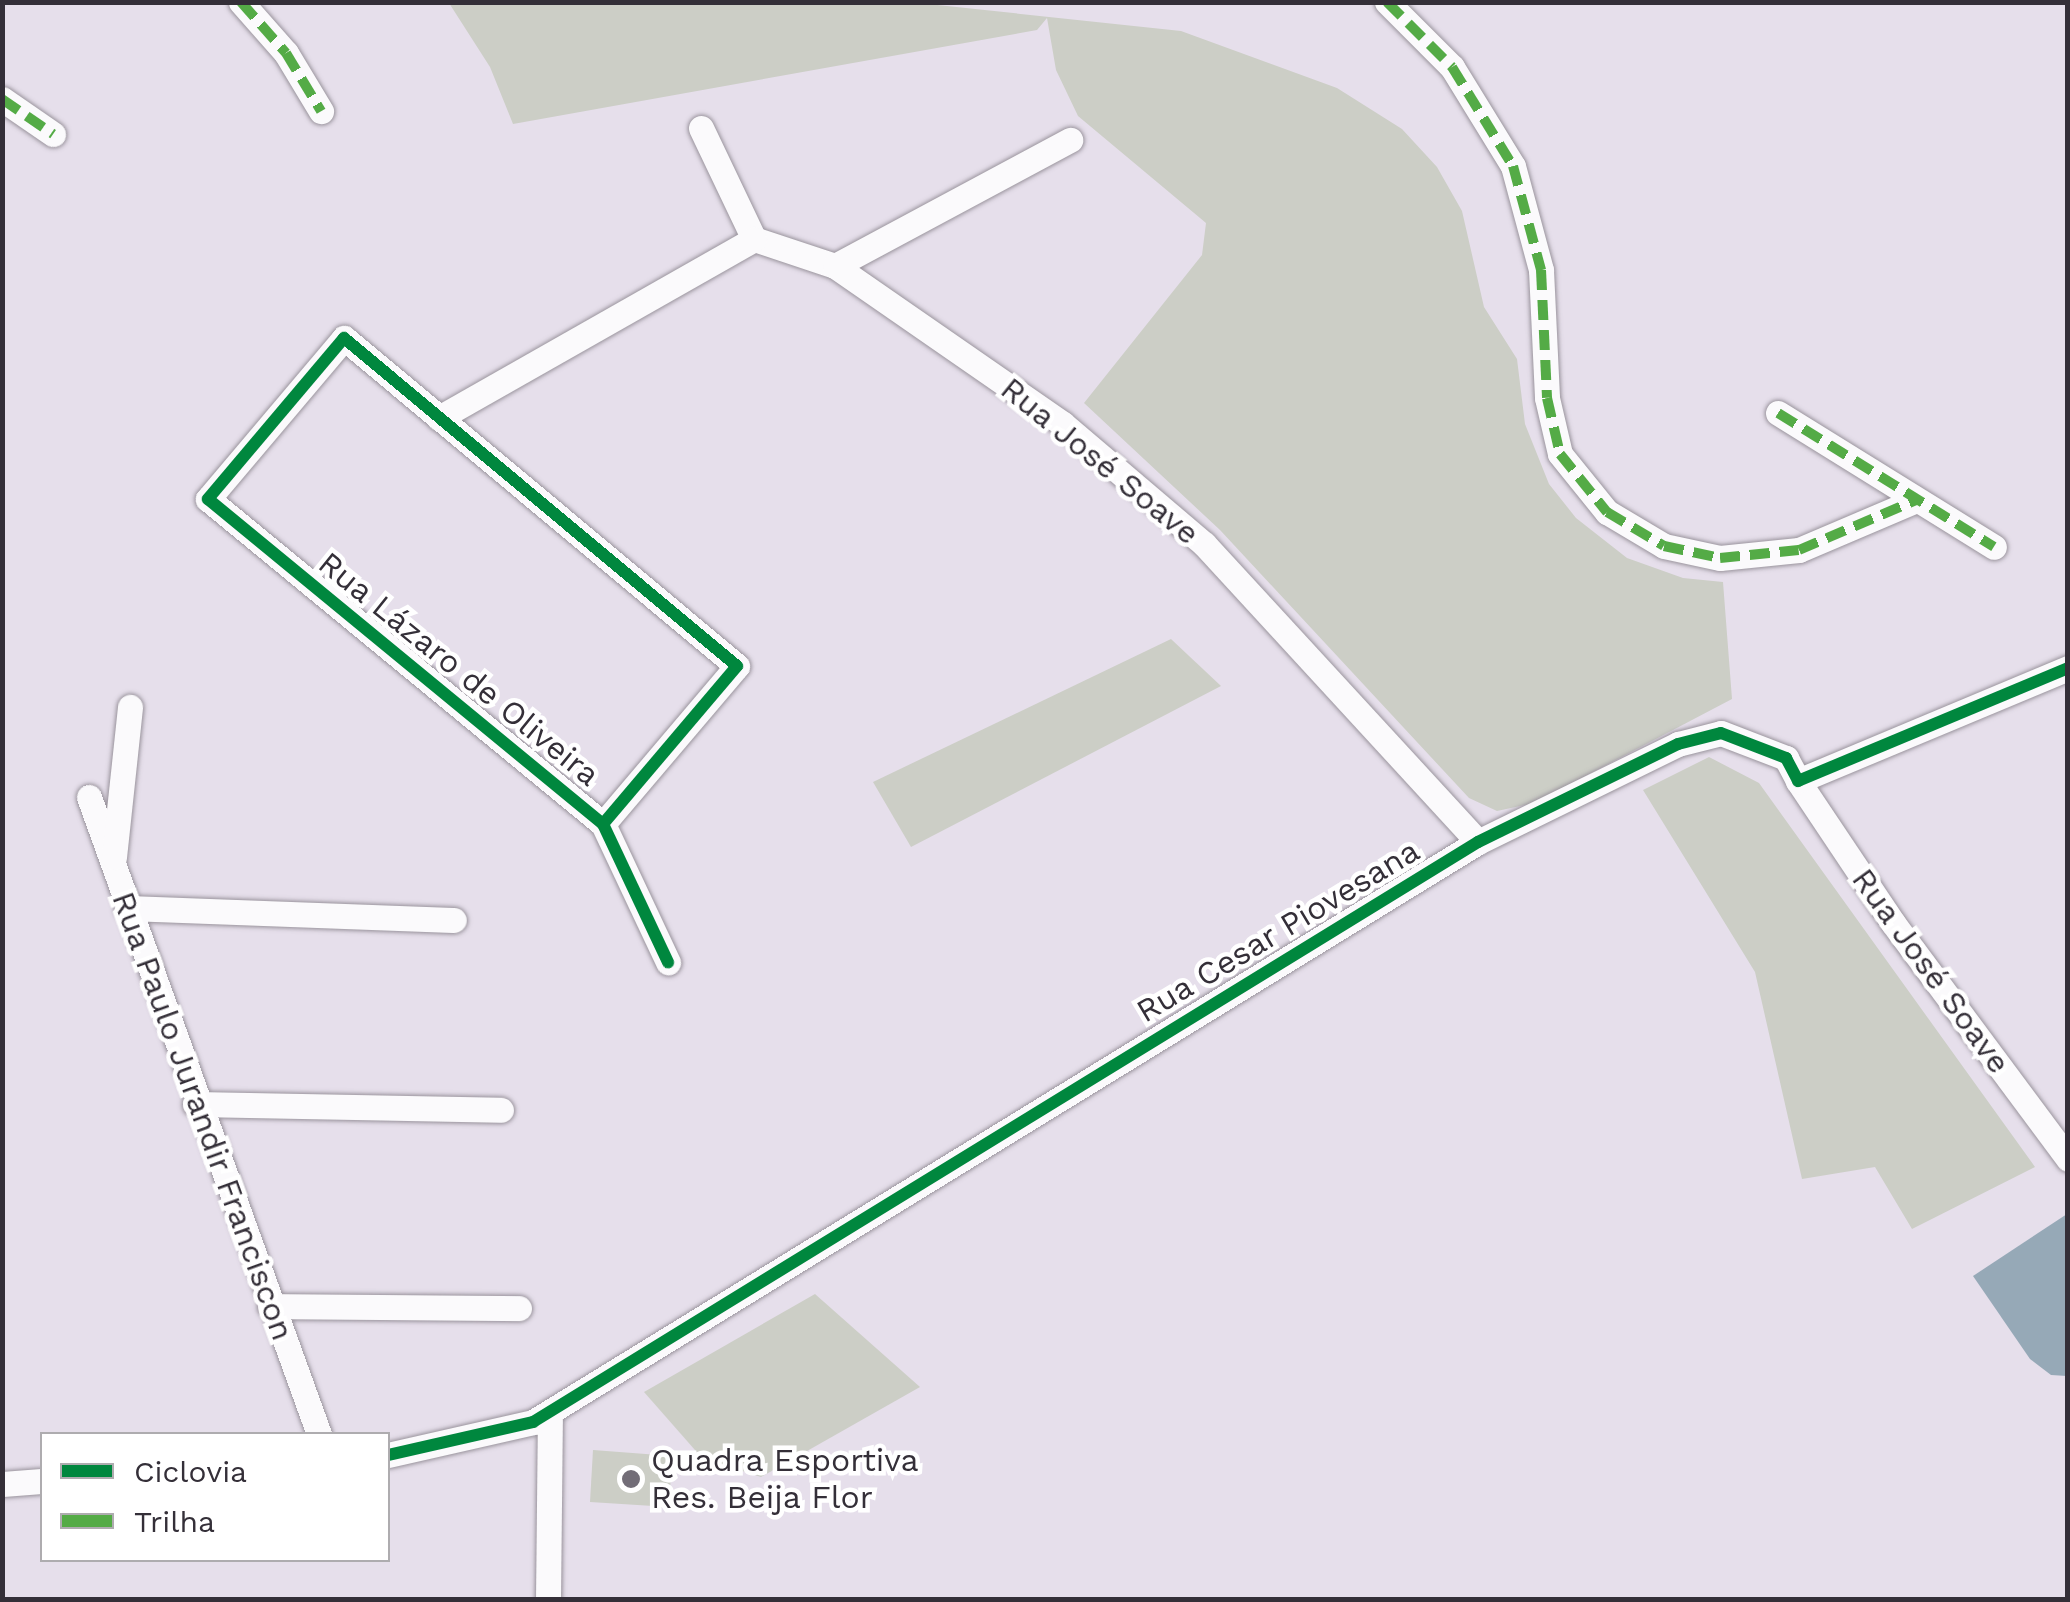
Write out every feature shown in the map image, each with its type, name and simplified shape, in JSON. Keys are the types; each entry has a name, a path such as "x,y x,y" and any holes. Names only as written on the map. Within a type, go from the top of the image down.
{"street":[{"path":"241,2 286,52 322,111"},
{"path":"1388,2 1452,67 1512,166 1541,270 1547,398 1560,454 1608,512 1664,546 1720,558 1799,550 1916,500"},
{"path":"2,99 53,134"},
{"path":"603,824 737,666 439,418 754,238 701,128"},
{"path":"835,266 1070,140"},
{"name":"Rua José Soave","path":"754,238 835,266 1064,424 1204,544 1478,842"},
{"name":"Rua Lázaro de Oliveira","path":"439,418 344,338 208,499 603,824 668,962"},
{"path":"1778,414 1994,547"},
{"path":"1798,781 2068,668"},
{"path":"113,867 130,707"},
{"name":"Rua Cesar Piovesana","path":"390,1456 484,1435 550,1412 1478,842 1678,744 1721,733 1786,758 1798,781"},
{"name":"Rua José Soave","path":"1798,781 2068,1159"},
{"name":"Rua Paulo Jurandir Franciscon","path":"89,797 195,1104 318,1432"},
{"path":"127,908 454,920"},
{"path":"195,1104 501,1110"},
{"path":"270,1306 519,1308"},
{"path":"548,1600 550,1412"},
{"path":"2,1484 40,1481"}],"shaded area":[{"path":"909,2 1181,31 1337,88 1402,129 1437,167 1462,211 1484,307 1517,359 1525,424 1549,484 1576,518 1627,558 1683,578 1723,582 1732,699 1534,803 1497,811 1469,798 1220,530 1084,403 1202,255 1206,223 1078,116 1056,70 1047,18 1037,30 513,124 490,67 449,3"},
{"path":"1171,639 1221,686 911,847 873,782"},
{"path":"1709,757 1759,783 2035,1167 1912,1229 1875,1167 1802,1179 1755,972 1643,790"},
{"path":"815,1294 920,1387 761,1477 702,1458 644,1392"},
{"name":"Quadra Esportiva Res. Beija Flor","path":"593,1450 672,1456 669,1507 590,1502"}],"water":[{"path":"2068,1214 2067,1376 2051,1375 2030,1359 1973,1276"}],"marked path":[{"path":"241,2 286,53 321,111"},
{"path":"1387,2 1452,67 1513,166 1541,270 1547,398 1560,454 1607,512 1664,546 1720,558 1799,550 1916,500"},
{"path":"2,99 53,134"},
{"path":"1778,413 1994,547"}],"cycle path":[{"path":"603,824 737,666 344,338 208,499 603,824 668,962"},
{"path":"390,1455 533,1422 1478,842 1678,744 1721,733 1786,758 1798,781 2068,668"}],"place":[{"name":"Quadra Esportiva Res. Beija Flor","path":"631,1479"}]}
